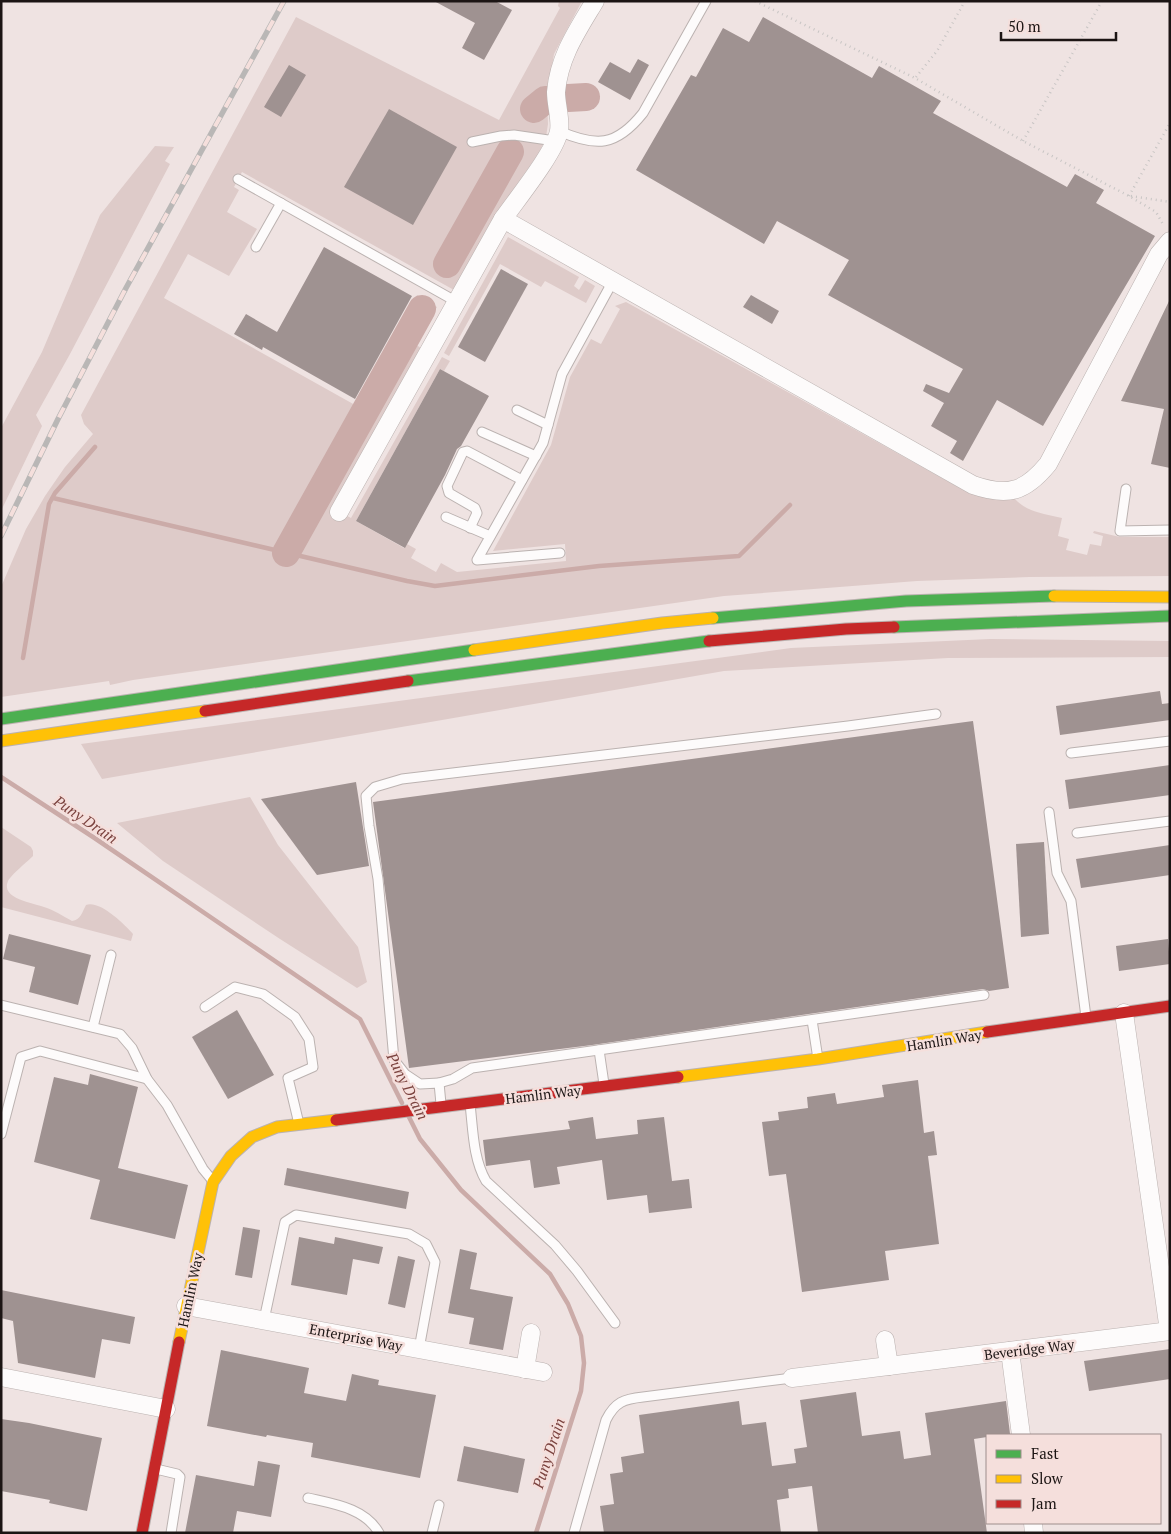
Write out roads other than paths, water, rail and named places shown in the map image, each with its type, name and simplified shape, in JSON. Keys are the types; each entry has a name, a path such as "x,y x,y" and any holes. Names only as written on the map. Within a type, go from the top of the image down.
{"main road":[{"path":"1,718 681,622 795,610 906,601 1064,596 1170,597"},
{"path":"1138,597 1170,602"},
{"path":"1,741 400,682 700,642 846,629 1170,616"},
{"path":"1078,620 1161,628"},
{"name":"Hamlin Way","path":"142,1533 186,1306 214,1182 231,1156 252,1137 277,1127 818,1059 1086,1017 1170,1006"}],"street":[{"path":"339,512 503,219 550,151 557,136 556,96 560,68 571,41 595,1"},
{"path":"503,219 973,485 990,491 1006,491 1022,487 1036,479 1048,464 1159,254 1167,234"},
{"path":"1124,1013 1169,1331"},
{"name":"Enterprise Way","path":"186,1306 543,1372"},
{"name":"Beveridge Way","path":"792,1378 1169,1331"},
{"path":"525,1369 531,1333"},
{"path":"885,1340 889,1366"},
{"path":"1010,1352 1021,1434"},
{"path":"1,1377 166,1409"}],"lane":[{"path":"472,142 514,135 557,136 595,142 610,140 623,133 643,113 706,1"},
{"path":"238,179 457,302"},
{"path":"256,247 281,203"},
{"path":"560,553 477,560 544,443 562,374 613,281"},
{"path":"517,410 548,425"},
{"path":"482,432 536,456"},
{"path":"470,528 477,513 475,508 449,493 447,486 463,452 467,451 476,455 522,480"},
{"path":"1126,489 1120,531 1170,530"},
{"path":"446,517 490,536"},
{"path":"936,714 402,779 375,787 366,796 378,879 394,1060 405,1074 420,1084 439,1083 453,1079 472,1068 984,995"},
{"path":"1071,753 1170,741"},
{"path":"1049,812 1057,873 1071,900 1086,1017"},
{"path":"1076,833 1170,821"},
{"path":"93,1027 111,955"},
{"path":"205,1007 234,987 263,994 294,1017 309,1040 313,1068 288,1078 299,1124"},
{"path":"1,1005 120,1034 132,1048 147,1078 167,1105 203,1169 214,1182"},
{"path":"812,1020 818,1059"},
{"path":"599,1050 604,1087"},
{"path":"1,1134 21,1057 40,1051 147,1078"},
{"path":"439,1083 442,1107"},
{"path":"470,1104 480,1172 486,1181 556,1245 616,1323"},
{"path":"264,1320 285,1222 296,1215 409,1234 426,1244 435,1262 419,1349"},
{"path":"574,1533 606,1420 611,1409 620,1402 643,1397 792,1378"},
{"path":"154,1468 177,1474 180,1477 171,1533"},
{"path":"308,1498 346,1507 358,1512 369,1520 379,1533"},
{"path":"432,1533 439,1505"}],"waterway":[{"path":"568,98 586,97"},
{"path":"534,109 545,100"},
{"path":"447,264 510,152"},
{"path":"286,553 422,309"},
{"path":"23,658 49,504 55,493 95,447"},
{"path":"53,498 435,586 599,566 739,556 790,505"},
{"name":"Puny Drain","path":"1,777 93,837 360,1019 402,1103"},
{"name":"Puny Drain","path":"409,1117 420,1139 461,1190 550,1274 568,1304 581,1336 584,1363 581,1391 536,1533"}],"railway":[{"path":"1,536 58,419 126,288 284,1"}]}
